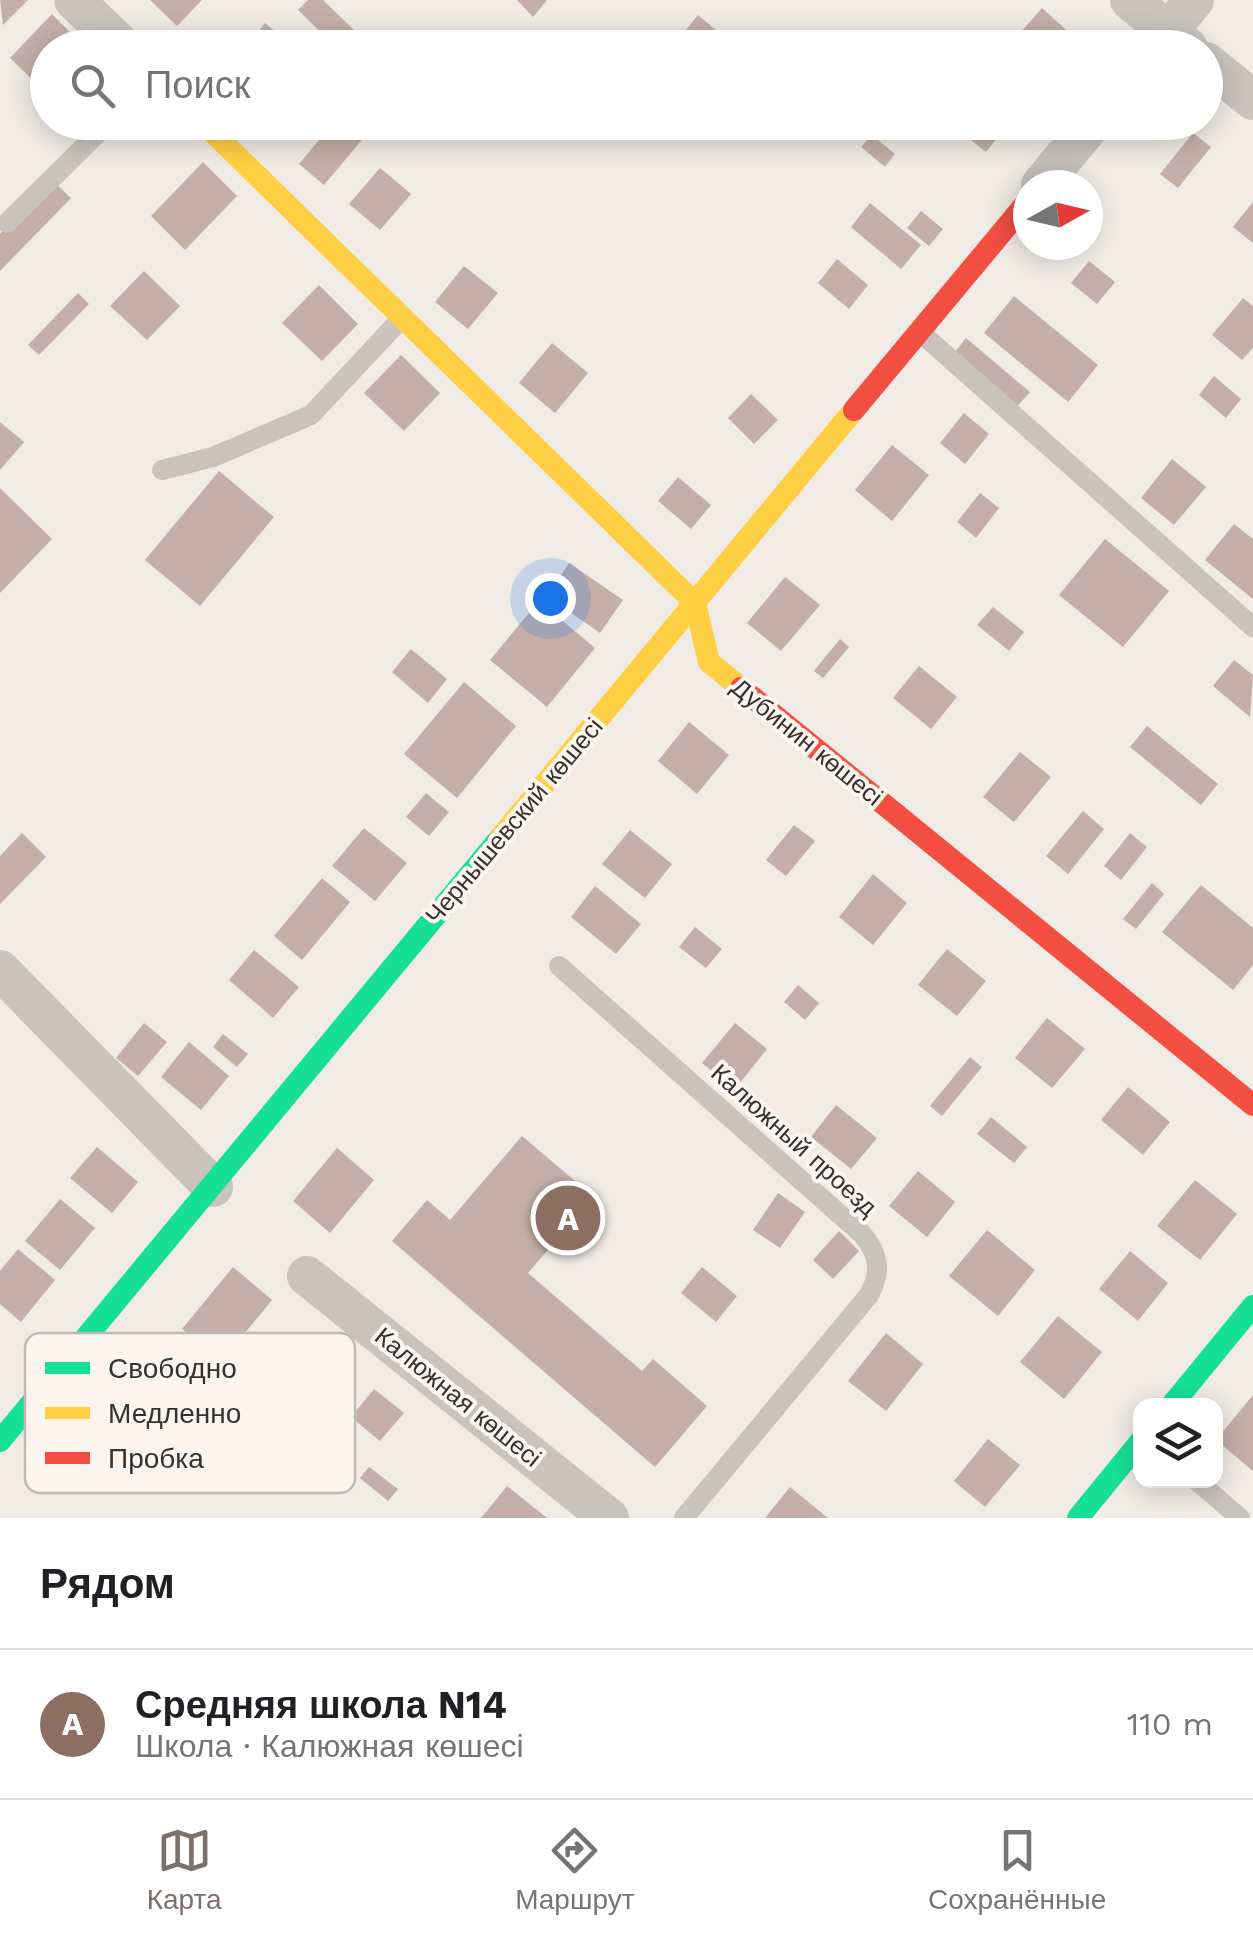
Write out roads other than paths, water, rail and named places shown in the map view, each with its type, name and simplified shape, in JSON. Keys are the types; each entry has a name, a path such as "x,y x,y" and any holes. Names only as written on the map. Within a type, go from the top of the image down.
{"street":[{"path":"74,0 105,30"},
{"path":"1130,0 1159,30"},
{"path":"1177,30 1194,0"},
{"path":"1223,76 1253,100"},
{"path":"220,140 695,603"},
{"path":"1053,170 1078,140"},
{"name":"Чернышевский көшесі","path":"91,1333 1013,219"},
{"name":"Дубинин көшесі","path":"695,603 709,662 1253,1104"},
{"path":"0,970 213,1187"},
{"name":"Калюжная көшесі","path":"308,1276 610,1518"},
{"path":"1177,1398 1253,1306"},
{"name":"Чернышевский көшесі","path":"0,1441 25,1411"},
{"path":"1078,1518 1133,1451"}],"lane":[{"path":"7,223 91,140"},
{"path":"162,470 213,457 311,416 402,318"},
{"path":"920,331 1253,627"},
{"name":"Калюжный проезд","path":"559,966 862,1234 874,1247 878,1264 878,1279 869,1295 684,1518"},
{"path":"1205,1488 1240,1518"}],"place":[{"name":"Средняя школа N14","path":"568,1218"}]}
